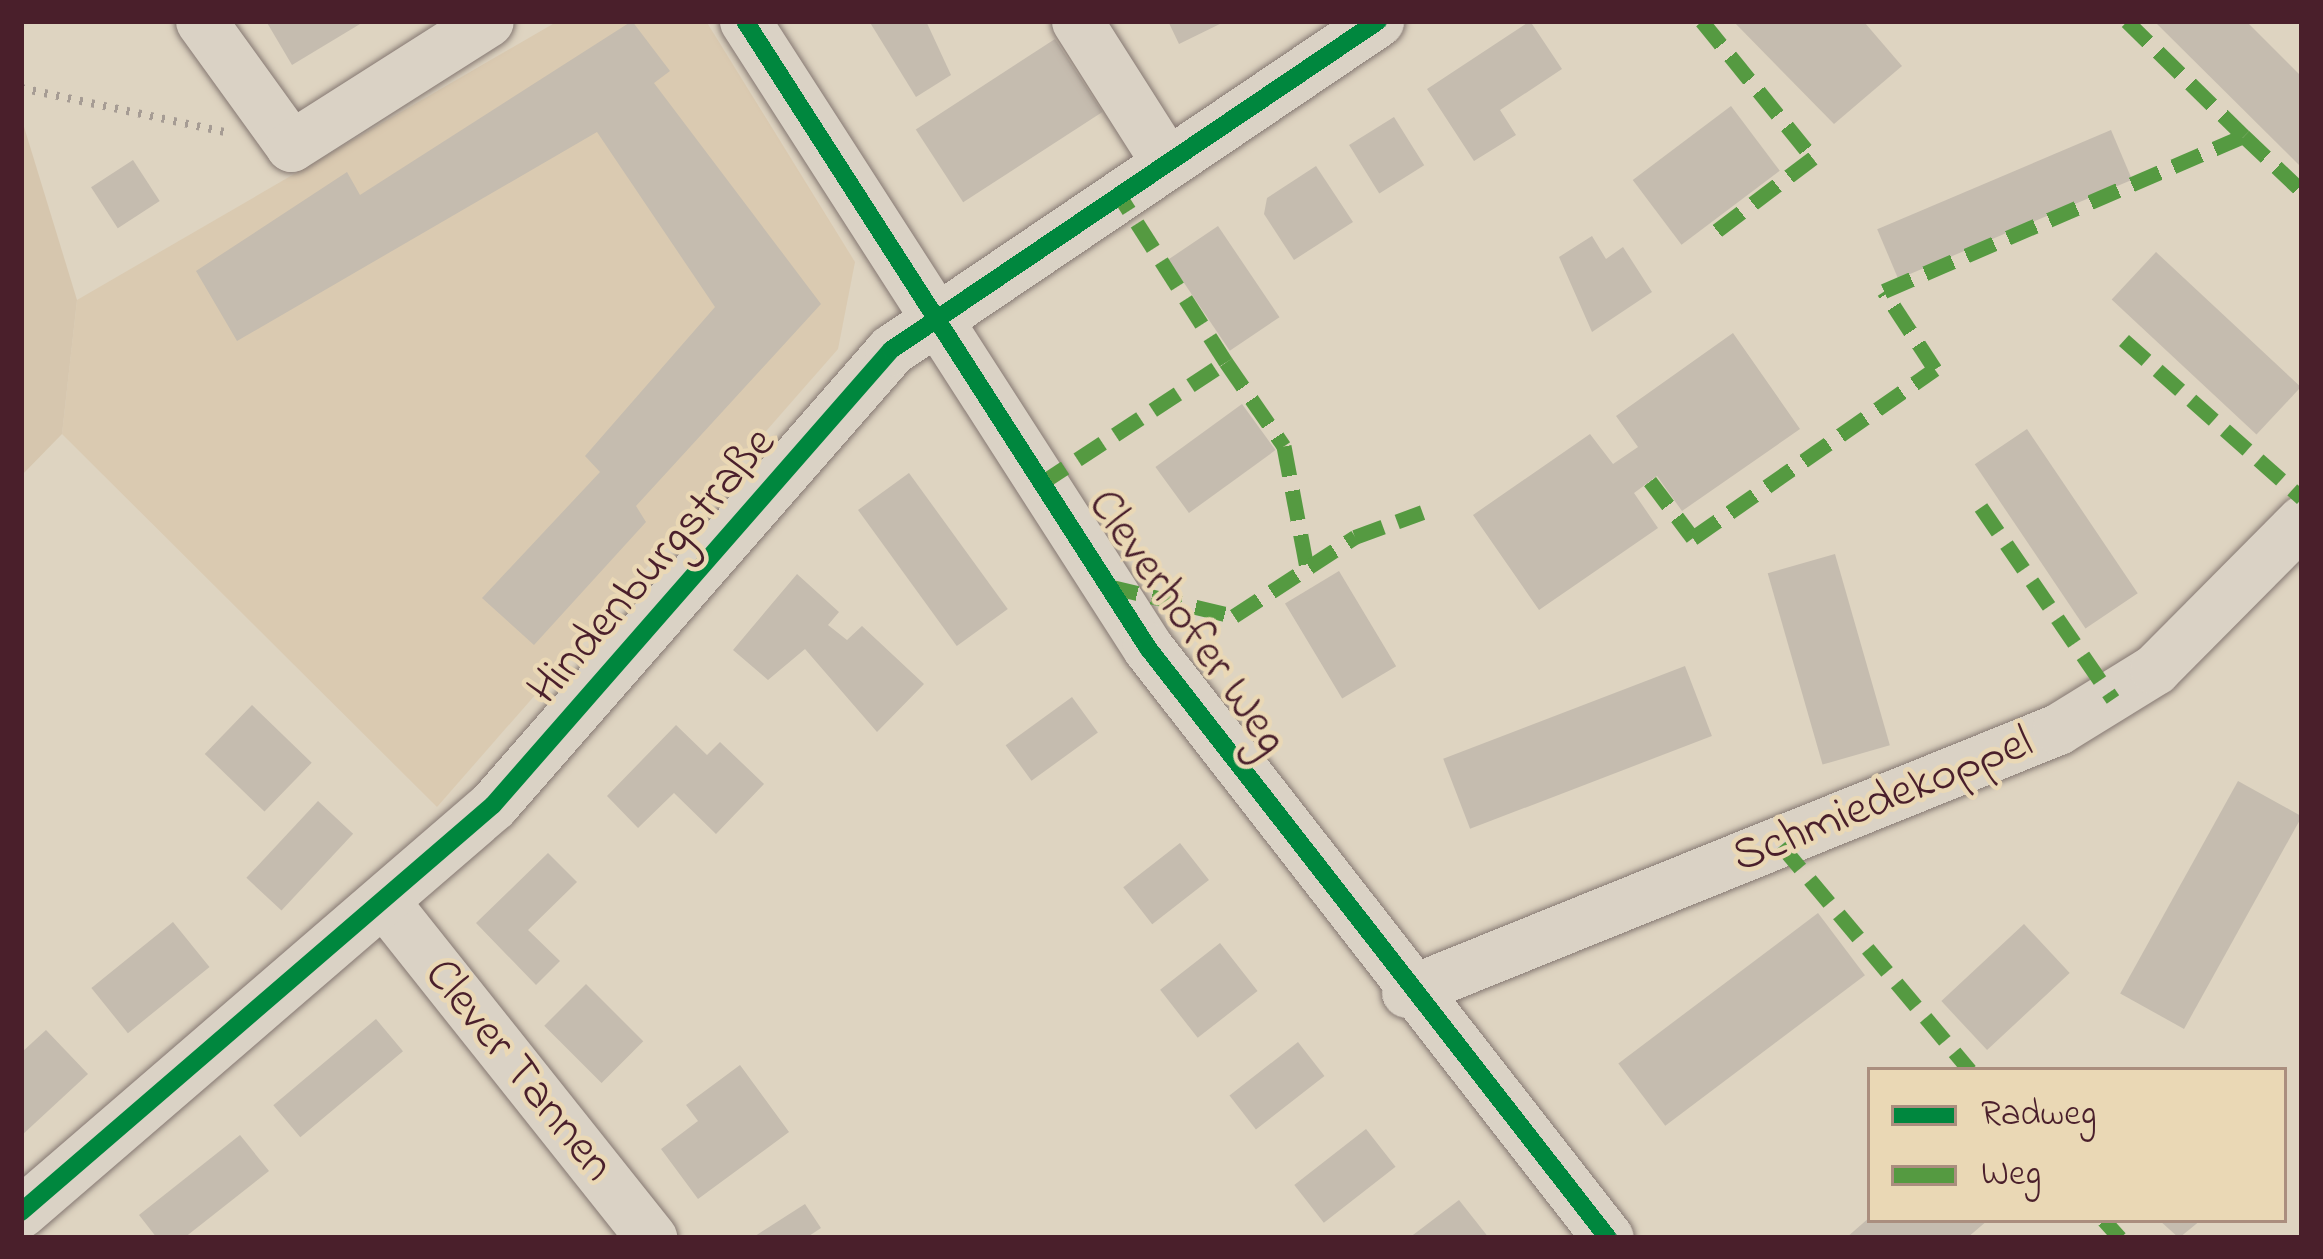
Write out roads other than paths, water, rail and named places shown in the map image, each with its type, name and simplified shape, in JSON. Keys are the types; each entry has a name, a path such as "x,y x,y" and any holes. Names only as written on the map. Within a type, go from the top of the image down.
{"street":[{"path":"201,21 292,146 488,21"},
{"name":"Cleverhofer Weg","path":"745,21 1148,648 1407,992 1608,1238"},
{"path":"1077,21 1164,158"},
{"name":"Hindenburgstraße","path":"21,1212 385,903 601,692 891,350 1164,158 1378,21"},
{"name":"Schmiedekoppel","path":"1407,992 2057,729 2156,669 2302,521"},
{"name":"Clever Tannen","path":"385,903 651,1238"}]}
